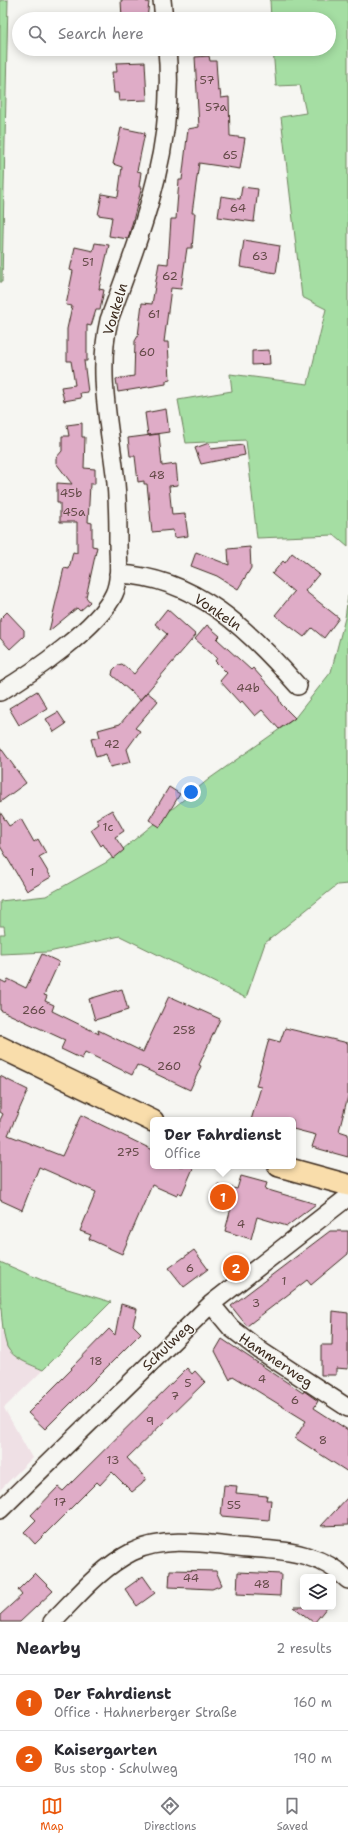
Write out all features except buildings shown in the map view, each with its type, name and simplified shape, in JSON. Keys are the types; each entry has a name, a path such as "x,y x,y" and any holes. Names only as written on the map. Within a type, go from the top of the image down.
{"main road":[{"path":"0,1047 150,1120"},
{"path":"290,1169 348,1185"}],"street":[{"path":"162,0 163,12"},
{"name":"Vonkeln","path":"0,692 26,676 80,634 110,602 118,584 115,476 103,372 105,337 109,320 152,196 162,155 169,100 167,56"},
{"name":"Vonkeln","path":"118,574 135,575 162,582 186,592 225,613 266,649 298,686"},
{"name":"Schulweg","path":"0,1510 211,1304 348,1198"},
{"name":"Hammerweg","path":"211,1304 231,1328 261,1351 348,1408"},
{"path":"52,1622 103,1572 120,1558 133,1551 160,1544 194,1543 294,1552 328,1565 348,1580"}],"shaded area":[{"path":"0,1328 22,1360 43,1370 4,1408 32,1458 0,1490"}],"green space":[{"path":"0,0 8,0 2,282 0,282"},
{"path":"270,0 348,0 348,547 334,535 257,538 246,440 186,443 178,400 232,391 230,374 308,384 326,309 302,297 281,117 306,113 300,85 276,86 274,56 336,56 336,12 271,12"},
{"path":"348,596 348,884 337,885 265,943 246,998 120,936 49,952 0,954 0,934 5,934 4,926 0,926 0,901 46,896 107,862 209,779 294,719 331,672 345,618"},
{"path":"0,1262 51,1284 111,1302 43,1370 18,1358 7,1347 3,1328 0,1294"}],"place":[{"name":"Der Fahrdienst","path":"223,1197"},
{"name":"Kaisergarten","path":"236,1268"}]}
